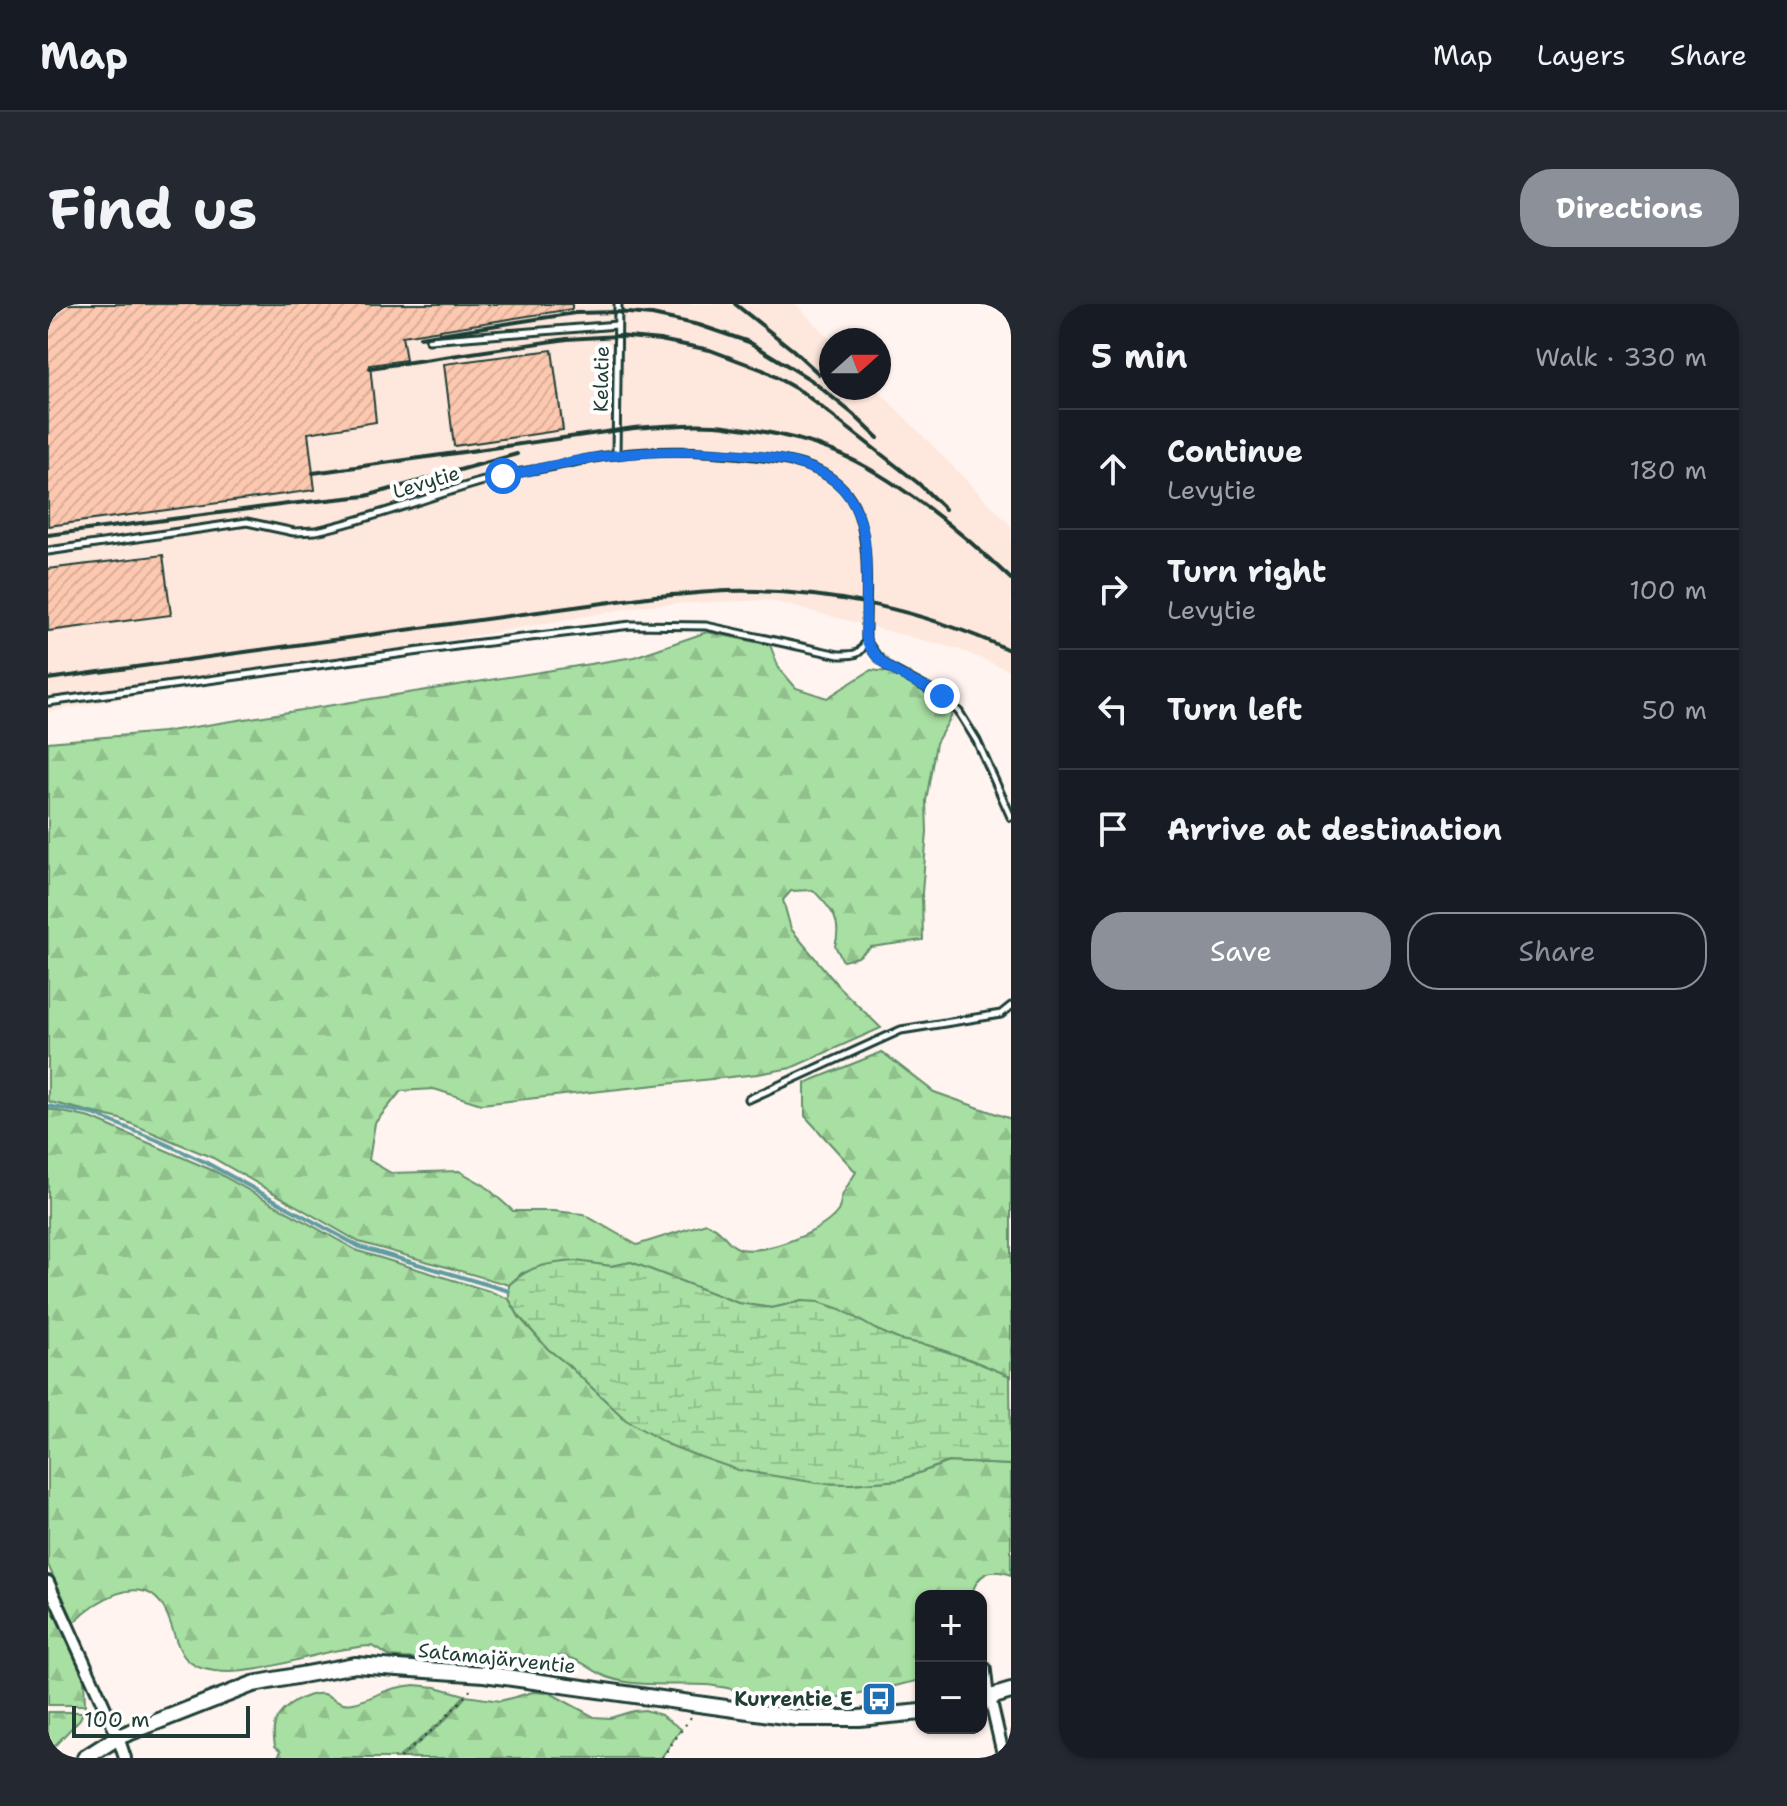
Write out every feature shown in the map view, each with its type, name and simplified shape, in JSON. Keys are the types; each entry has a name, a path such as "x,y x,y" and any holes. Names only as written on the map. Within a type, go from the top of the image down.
{"street":[{"path":"48,1582 125,1758"},
{"name":"Satamajärventie","path":"85,1758 118,1737 253,1684 355,1665 484,1674 798,1718 859,1718 915,1713"},
{"path":"987,1699 1011,1691"},
{"path":"987,1702 1004,1758"}],"lane":[{"name":"Kelatie","path":"616,455 618,304"},
{"path":"429,340 617,325"},
{"name":"Levytie","path":"48,551 247,522 294,532 316,531 503,476 616,455 711,452 777,459 822,472 848,495 857,512 866,551 866,641"},
{"path":"48,702 631,625 706,626 839,655 854,655 863,649 866,641"},
{"path":"866,641 888,667 942,696 959,712 977,741 1011,817"},
{"path":"749,1099 901,1030 1001,1014 1011,1006"}],"path":[{"path":"400,1758 443,1721 484,1674"},
{"path":"662,1758 692,1716"}],"shaded area":[{"path":"48,304 796,304 819,328 819,400 888,400 1011,526 1011,671 958,649 768,600 647,605 48,712"}],"green space":[{"path":"707,632 770,645 779,668 796,688 827,698 871,670 888,672 937,699 952,715 936,743 926,801 923,940 871,947 858,957 843,961 835,946 836,921 813,890 791,891 783,900 791,929 839,987 881,1028 791,1068 758,1074 481,1104 434,1089 401,1091 375,1123 369,1160 391,1173 459,1171 484,1185 513,1211 583,1214 637,1245 706,1223 737,1248 765,1248 807,1234 831,1219 838,1211 843,1194 856,1172 805,1116 805,1083 882,1052 934,1092 1011,1119 1011,1377 927,1345 900,1340 802,1301 772,1308 738,1303 631,1262 611,1266 576,1262 522,1273 509,1285 359,1242 213,1158 120,1119 48,1100 48,742 163,732 634,657"},
{"path":"48,1109 91,1118 214,1171 358,1251 509,1299 519,1317 548,1349 626,1420 780,1475 818,1483 900,1480 948,1462 1011,1465 1011,1575 996,1572 985,1574 974,1590 915,1590 915,1681 820,1701 780,1700 706,1685 633,1683 604,1676 567,1657 554,1657 525,1665 498,1652 482,1650 403,1658 391,1657 367,1646 247,1671 215,1671 201,1668 183,1655 162,1605 153,1595 142,1591 130,1591 105,1599 74,1622 48,1565"},
{"path":"576,1261 611,1266 631,1262 738,1303 772,1308 802,1301 819,1302 840,1309 900,1340 927,1345 1010,1376 1011,1465 948,1462 900,1480 818,1483 738,1470 667,1444 626,1420 548,1349 519,1316 509,1299 509,1285 524,1273 548,1264"},
{"path":"48,1600 84,1678 85,1705 48,1705"},
{"path":"414,1685 465,1695 443,1720 398,1758 279,1758 281,1751 275,1746 275,1724 279,1715 296,1701 324,1694 348,1704"},
{"path":"533,1692 550,1693 594,1717 610,1718 645,1710 661,1715 681,1729 661,1758 401,1758 444,1721 466,1696 500,1701"},
{"path":"48,1712 83,1712 48,1753"}],"building":[{"path":"48,304 572,304 572,309 402,336 406,360 370,365 376,422 308,433 315,490 48,526"},
{"path":"552,350 563,430 454,446 444,364"},
{"path":"163,555 171,615 48,631 48,569"}],"waterway":[{"path":"48,1106 93,1114 157,1140 205,1162 360,1247 509,1291"}],"railway":[{"path":"735,304 819,374"},
{"path":"420,337 575,313 652,315 699,325 749,342 811,380 878,438"},
{"path":"370,368 567,339 618,336 710,350 763,370 802,392 918,483 945,509"},
{"path":"313,473 634,428 695,425 745,429 821,446 880,475 950,525 1011,579"},
{"path":"48,535 366,496 517,454"},
{"path":"48,679 655,596 729,591 802,594 874,605 944,624 1011,651"}],"place":[{"name":"Kurrentie E","path":"879,1699"}],"route":[{"path":"503,476 616,455 689,451 777,459 822,472 848,495 863,533 866,551 866,641 888,667 942,696"}]}
